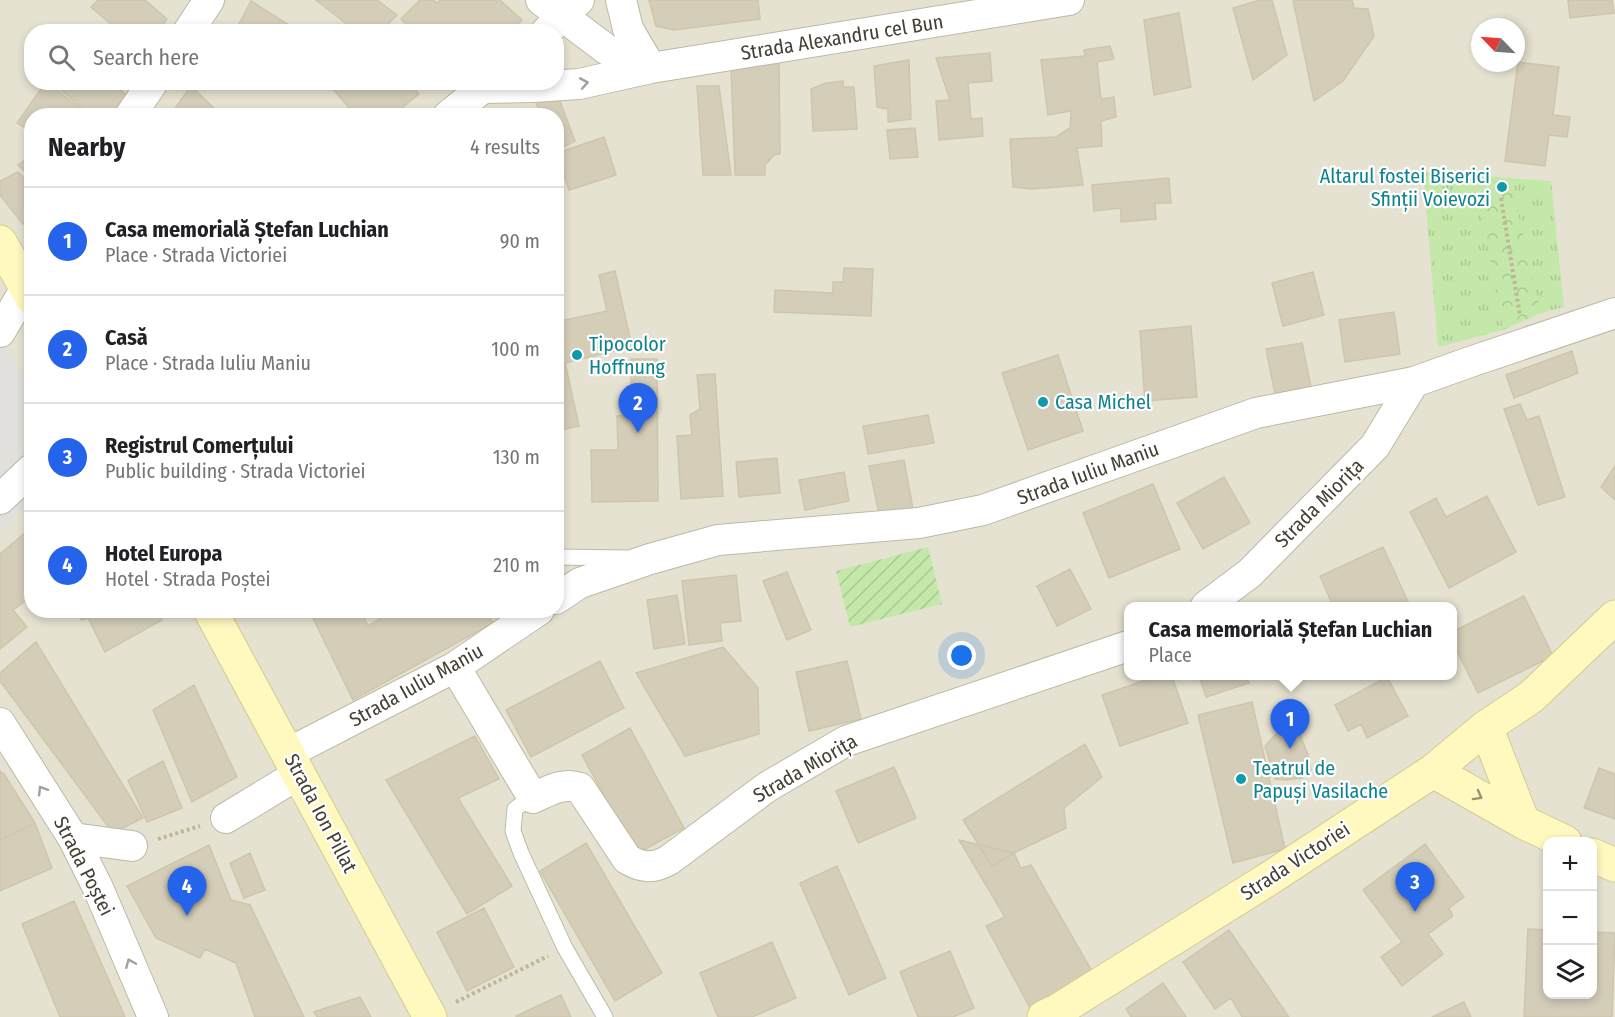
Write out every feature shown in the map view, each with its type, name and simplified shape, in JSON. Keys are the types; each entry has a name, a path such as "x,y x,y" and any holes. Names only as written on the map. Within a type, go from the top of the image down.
{"street":[{"path":"193,24 209,0"},
{"path":"621,0 628,29 651,68"},
{"name":"Strada Alexandru cel Bun","path":"564,85 579,84 651,68 1069,0"},
{"name":"Strada Alexandru cel Bun","path":"557,12 606,50 651,68"},
{"path":"135,108 148,90"},
{"path":"458,108 481,90"},
{"path":"0,242 24,280"},
{"path":"0,332 24,296"},
{"name":"Strada Iuliu Maniu","path":"564,594 580,583 650,559 718,540 919,523 983,510 1256,413 1414,382 1615,313"},
{"name":"Strada Miorița","path":"1211,602 1250,573 1375,446 1414,382"},
{"path":"0,499 24,476"},
{"name":"Strada Victoriei","path":"1054,1015 1433,771 1486,727 1531,697 1615,617"},
{"name":"Strada Ion Pillat","path":"214,618 430,1017"},
{"name":"Strada Iuliu Maniu","path":"226,818 294,764 455,668 522,618"},
{"name":"Strada Miorița","path":"533,798 562,785 580,788 627,859 638,866 659,866 767,787 846,741 1124,646"},
{"path":"455,668 533,798"},
{"name":"Strada Poștei","path":"0,723 73,838 98,888 153,1017"},
{"path":"1486,727 1523,822"},
{"path":"1433,771 1554,837"},
{"path":"73,838 132,846"},
{"path":"1597,857 1615,865"}],"lane":[{"path":"564,557 650,559"},
{"name":"Strada Miorița","path":"533,798 515,809 513,831 565,948 605,1017"}],"path":[{"path":"1501,198 1524,343"},
{"path":"132,846 226,818"},
{"path":"430,1017 565,948"}],"shaded area":[{"path":"0,0 1615,0 1615,1017 0,1017"},
{"path":"0,340 10,352 24,379 24,507 0,533"}],"green space":[{"path":"1423,172 1551,181 1564,307 1541,313 1503,330 1438,347"},
{"path":"1510,177 1541,313 1503,330 1477,187"},
{"path":"928,547 942,604 850,627 836,571"}],"building":[{"path":"98,0 145,0 167,19 164,24 111,24 91,7"},
{"path":"316,0 377,0 397,15 388,24 347,24"},
{"path":"420,0 432,0 438,3 440,0 500,0 522,20 518,24 406,24 401,19"},
{"path":"649,0 758,0 760,19 674,30 656,26"},
{"path":"1260,0 1272,0 1287,55 1253,80 1233,8"},
{"path":"1293,0 1352,0 1354,8 1368,9 1374,36 1343,81 1314,101"},
{"path":"1568,0 1612,0 1614,13 1570,18"},
{"path":"251,1 287,24 239,24"},
{"path":"1179,13 1191,87 1154,95 1144,20"},
{"path":"1110,46 1114,59 1097,62 1101,99 1114,97 1116,117 1101,121 1102,146 1077,148 1083,185 1031,189 1013,187 1010,139 1056,137 1070,128 1071,111 1048,115 1041,60 1085,56 1084,50"},
{"path":"990,53 992,81 968,83 971,119 982,118 983,136 939,140 936,101 950,100 936,58"},
{"path":"779,60 780,154 774,155 765,165 765,175 735,175 731,66"},
{"path":"909,60 911,119 888,122 888,109 877,107 874,66"},
{"path":"1525,63 1559,67 1553,115 1570,117 1567,137 1549,135 1545,166 1505,161 1517,72 1525,72"},
{"path":"843,81 843,87 854,87 857,129 813,131 811,89 826,83"},
{"path":"697,86 719,86 731,175 703,175"},
{"path":"40,90 57,90 79,108 28,108"},
{"path":"61,90 120,90 126,95 118,108 82,108"},
{"path":"188,90 195,90 214,108 175,108"},
{"path":"334,90 415,90 419,94 402,108 349,108"},
{"path":"556,91 562,108 538,108 535,100"},
{"path":"564,112 575,141 564,147"},
{"path":"24,113 24,127 17,123"},
{"path":"915,128 918,157 890,159 887,130"},
{"path":"604,137 616,175 569,190 564,175 564,151"},
{"path":"24,161 24,171 18,165"},
{"path":"18,172 24,178 23,224 0,195 0,181"},
{"path":"1169,178 1171,203 1155,203 1156,219 1121,222 1121,208 1094,211 1092,185"},
{"path":"844,268 873,269 871,316 774,312 775,290 833,293 833,282 843,282"},
{"name":"Tipocolor Hoffnung","path":"615,271 632,347 565,363 579,426 564,429 564,320 607,311 599,275"},
{"path":"1313,272 1324,315 1283,326 1272,283"},
{"path":"1394,312 1400,354 1345,362 1339,320"},
{"path":"1191,326 1197,397 1145,401 1140,331"},
{"path":"1302,343 1311,387 1275,394 1266,349"},
{"path":"1572,351 1578,373 1514,398 1506,375"},
{"name":"Casa Michel","path":"1058,355 1083,431 1028,450 1002,373"},
{"path":"631,359 657,359 658,501 592,502 591,450 618,450 617,416 631,415"},
{"path":"715,374 723,496 681,499 677,436 692,435 690,415 700,409 697,375"},
{"path":"1520,404 1527,420 1539,416 1565,497 1538,505 1504,409"},
{"path":"928,415 934,443 868,454 863,426"},
{"path":"777,458 780,493 739,497 736,462"},
{"path":"904,460 914,514 880,519 869,466"},
{"path":"1615,466 1615,500 1601,487"},
{"path":"844,472 849,501 805,510 799,480"},
{"path":"1224,477 1250,523 1203,549 1177,503"},
{"path":"1153,484 1180,549 1109,578 1083,513"},
{"path":"1487,496 1516,552 1449,588 1410,512 1436,498 1446,517"},
{"path":"24,534 24,602 13,610 27,627 0,649 0,554"},
{"path":"1383,547 1408,602 1331,602 1320,576"},
{"path":"1070,569 1091,609 1057,626 1037,586"},
{"path":"787,572 811,630 787,640 763,581"},
{"path":"736,575 741,621 720,623 722,641 689,645 682,581"},
{"path":"677,595 685,644 654,649 647,600"},
{"path":"1524,596 1553,656 1478,693 1457,651 1457,630"},
{"path":"88,618 161,618 162,620 105,652"},
{"path":"313,618 364,618 368,626 381,618 490,618 493,623 353,700"},
{"path":"36,642 143,818 113,833 0,681 0,673"},
{"path":"723,647 758,688 759,734 685,756 636,673"},
{"path":"600,661 624,708 531,757 506,710"},
{"path":"847,661 861,719 809,731 796,672"},
{"path":"1146,680 1173,680 1188,723 1120,746 1102,695"},
{"path":"1200,680 1248,680 1249,683 1206,697"},
{"path":"1381,680 1389,680 1408,716 1367,738 1361,724 1348,731 1335,705"},
{"path":"194,685 237,777 192,802 153,710"},
{"name":"Teatrul de Papuși Vasilache","path":"1252,702 1285,849 1233,863 1198,715"},
{"path":"1293,716 1309,758 1311,770 1302,778 1275,779 1265,746"},
{"path":"630,728 684,828 636,854 582,755"},
{"path":"475,736 499,779 458,798 512,886 467,914 386,780"},
{"path":"1085,744 1102,777 1064,808 1066,828 992,866 963,820"},
{"path":"163,761 182,808 147,822 128,780"},
{"path":"894,767 916,818 858,843 836,791"},
{"path":"1599,768 1615,774 1615,819 1584,808"},
{"path":"0,771 35,823 0,840"},
{"path":"35,823 52,868 0,891 0,840"},
{"path":"959,840 1014,853 1021,868 1031,865 1093,973 1030,1008 986,926 1005,917"},
{"path":"586,843 662,973 615,1001 540,871"},
{"path":"1425,844 1464,897 1449,908 1453,916 1428,934 1443,954 1402,986 1381,957 1402,942 1363,890"},
{"path":"209,845 231,900 250,905 304,1017 255,1017 236,963 205,949 200,958 156,938 127,886"},
{"path":"250,853 265,890 244,898 230,863"},
{"path":"837,866 886,978 849,995 800,883"},
{"path":"74,901 125,1017 60,1017 22,924"},
{"path":"484,908 514,967 467,991 437,932"},
{"path":"1528,929 1543,930 1543,999 1597,999 1597,932 1615,933 1612,1017 1524,1017"},
{"path":"1229,930 1289,1017 1242,1017 1231,998 1215,1009 1183,962"},
{"path":"772,942 796,998 752,1017 718,1017 700,973"},
{"path":"950,951 974,1008 953,1017 918,1017 900,972"},
{"path":"1163,983 1186,1017 1131,1017 1126,1009"},
{"path":"561,995 571,1017 516,1017 516,1016"},
{"path":"360,997 371,1017 317,1017 314,1012"},
{"path":"1464,1002 1471,1017 1432,1017"}],"place":[{"name":"Altarul fostei Biserici Sfinții Voievozi","path":"1502,187"},
{"name":"Tipocolor Hoffnung","path":"577,355"},
{"name":"Casa Michel","path":"1043,402"},
{"name":"Casă","path":"638,433"},
{"name":"Casa memorială Ștefan Luchian","path":"1290,749"},
{"name":"Teatrul de Papuși Vasilache","path":"1241,779"},
{"name":"Registrul Comerțului","path":"1415,912"},
{"name":"Hotel Europa","path":"187,916"}]}
